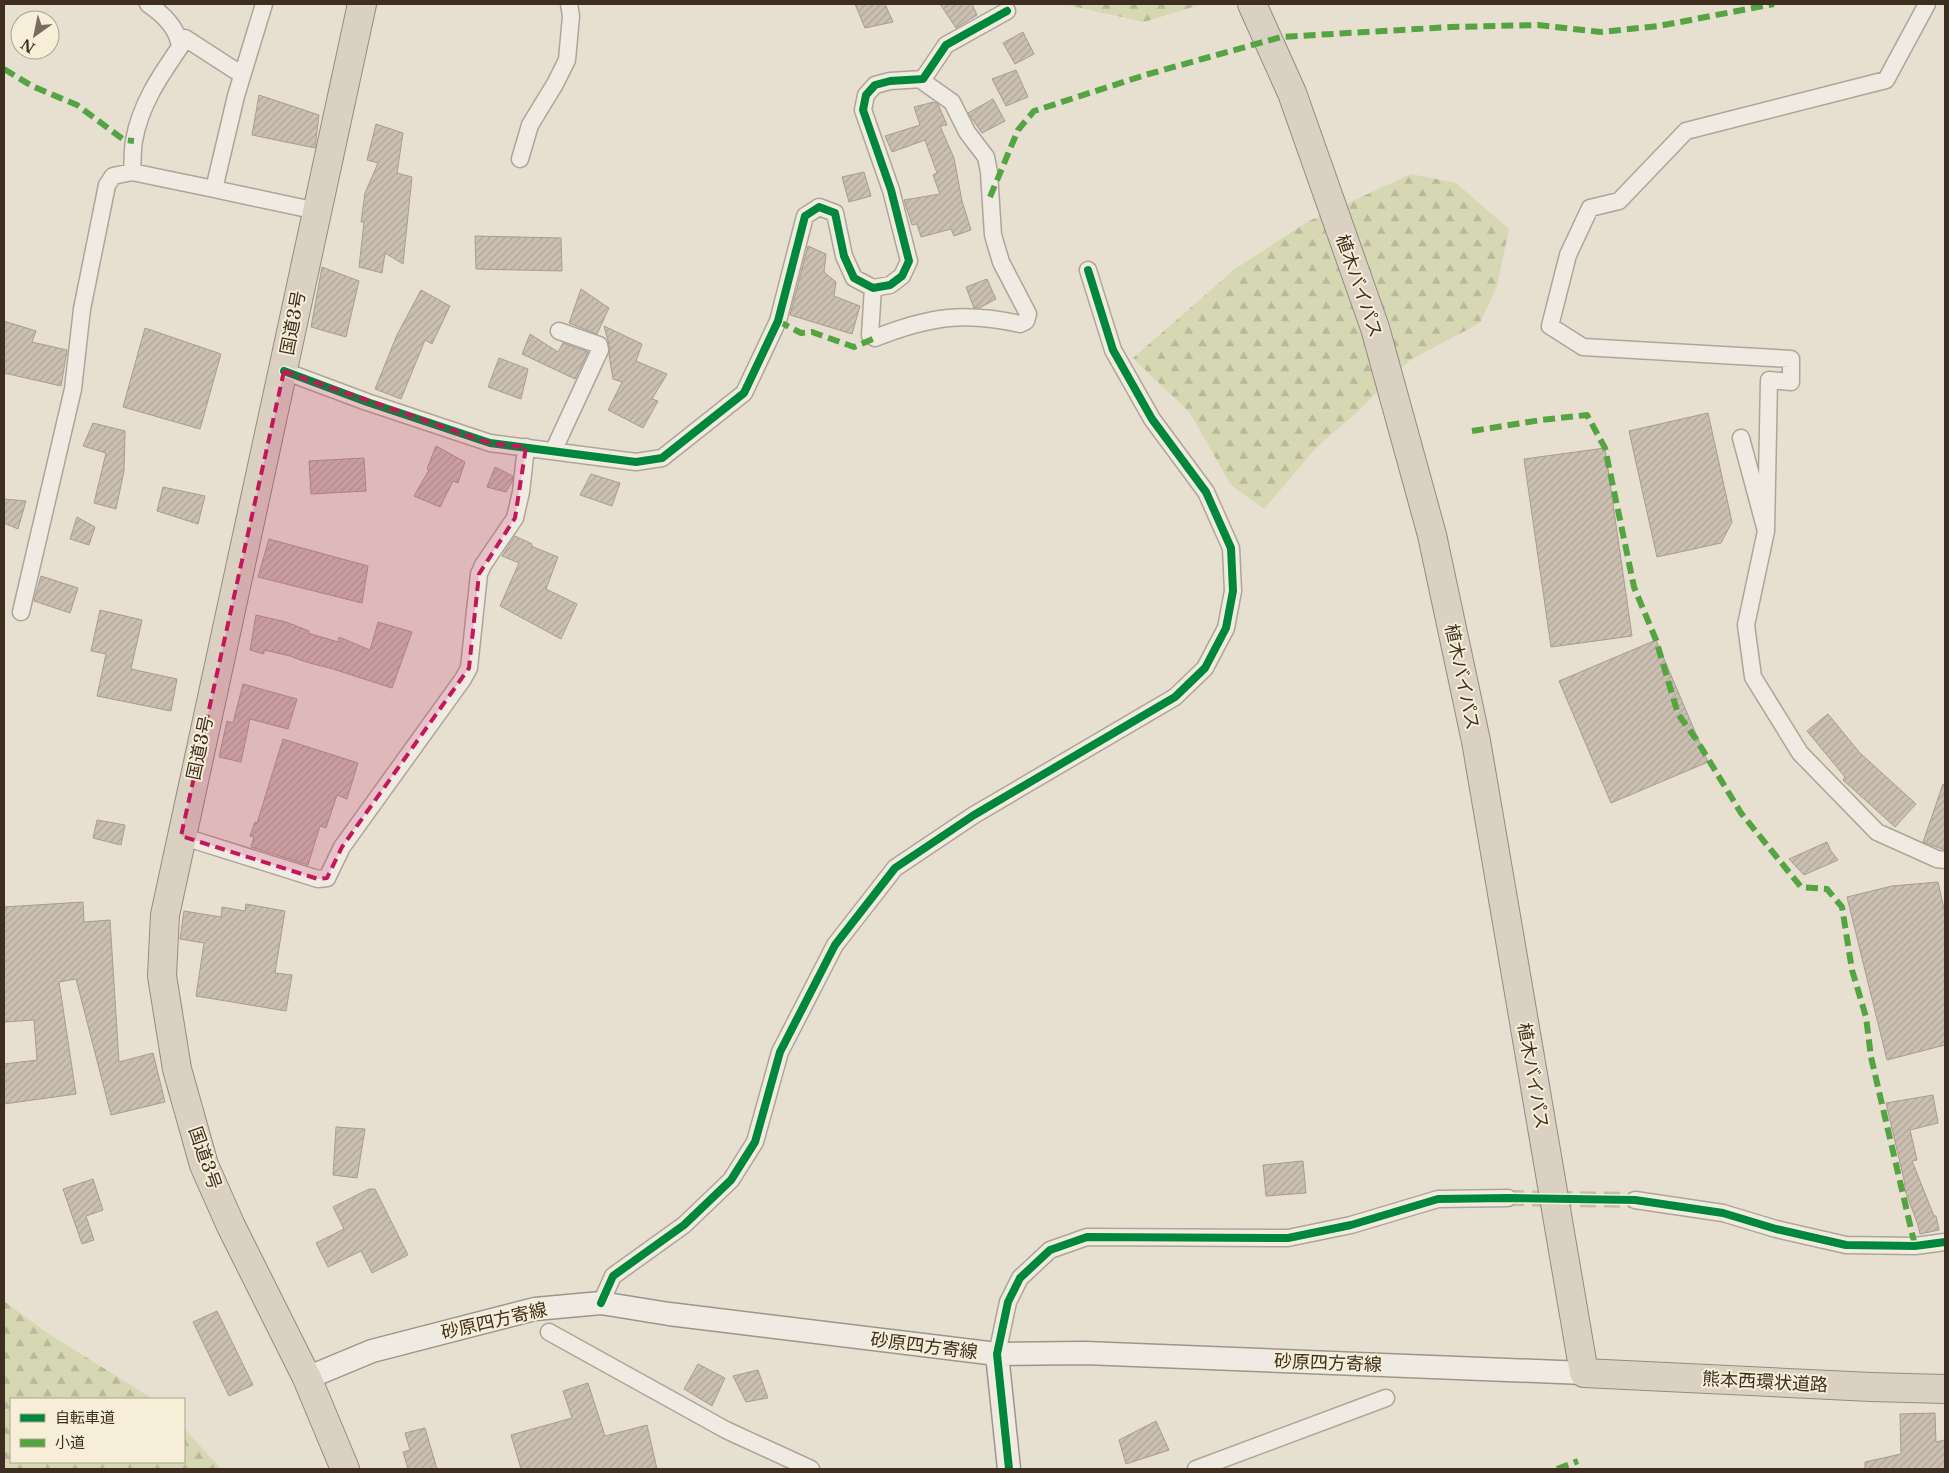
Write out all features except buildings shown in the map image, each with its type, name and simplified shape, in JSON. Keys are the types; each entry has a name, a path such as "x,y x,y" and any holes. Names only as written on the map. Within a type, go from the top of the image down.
{"highway":[{"name":"国道3号","path":"344,1469 307,1378 231,1226 204,1165 177,1069 162,976 165,915 181,836 250,513 284,371 362,4"},
{"name":"植木バイパス","path":"1252,4 1292,93 1374,328 1432,535 1476,741 1584,1373"},
{"name":"熊本西環状道路","path":"1584,1373 1945,1389"}],"main road":[{"name":"砂原四方寄線","path":"307,1378 372,1351 535,1308 601,1302 669,1314 997,1354 1085,1353 1584,1373"},
{"path":"997,1354 1009,1469"}],"street":[{"path":"132,172 134,141 145,104 160,77 180,48 179,38 160,12 148,4"},
{"path":"214,188 243,73 264,4"},
{"path":"520,159 530,125 567,60 571,16 569,4"},
{"path":"1927,4 1886,80 1686,131 1619,201 1590,208 1568,255 1550,326 1583,347 1791,359 1791,382 1769,380 1766,531 1746,625 1753,677 1800,753 1877,832 1937,859 1945,860"},
{"path":"923,79 946,45 1007,11"},
{"path":"179,38 185,38 236,71 243,73"},
{"path":"284,371 367,402 490,443 636,462 662,458 744,393 778,321 804,216 819,207 835,213 844,256 854,278 873,288 890,285 902,276 909,261 892,190 863,110 866,95 875,85 890,81 923,79"},
{"path":"873,288 870,335 875,338 906,326 934,319 963,316 1020,324 1026,322 1028,314 1001,262 993,235 989,172 986,157 967,132 952,102 925,83 923,79"},
{"path":"21,612 73,389 82,309 107,185 113,176 132,172 317,211"},
{"path":"601,1302 613,1276 684,1225 731,1180 755,1142 780,1052 835,945 895,868 974,815 1175,697 1205,668 1226,628 1234,590 1231,548 1206,492 1152,418 1113,350 1088,270"},
{"path":"556,451 556,445 600,350 599,345 559,331"},
{"path":"1741,438 1766,531"},
{"path":"181,836 318,879 327,878 342,847 469,668 479,574 483,565 515,518 521,492 526,447"},
{"path":"997,1354 1008,1302 1020,1278 1050,1250 1087,1237 1288,1238 1351,1225 1438,1199 1508,1198"},
{"path":"1635,1200 1723,1213 1776,1229 1846,1245 1915,1246 1945,1242"},
{"path":"549,1332 726,1430 811,1469"},
{"path":"1196,1469 1386,1398"}],"highlighted area":[{"path":"284,371 490,443 526,447 515,518 479,574 469,668 342,847 327,878 318,879 181,836"}],"green space":[{"path":"1063,4 1203,4 1144,22"},
{"path":"1411,174 1456,183 1509,229 1497,286 1480,323 1410,360 1359,410 1315,449 1264,509 1231,485 1190,413 1133,358 1235,269 1309,221"},
{"path":"4,1301 46,1332 151,1398 10,1398 10,1463 185,1463 185,1429 221,1469 4,1469"}],"tunnel":[{"path":"1508,1198 1635,1200"}],"marked path":[{"path":"990,197 1018,130 1034,111 1145,75 1281,37 1451,27 1538,25 1601,32 1659,26 1774,4"},
{"path":"4,69 32,86 77,105 124,140 134,141"},
{"path":"778,321 801,333 812,332 854,347 875,338"},
{"path":"1472,431 1587,415 1605,448 1634,587 1656,640 1678,714 1696,739 1741,813 1801,887 1827,889 1842,907 1852,970 1866,1017 1871,1057 1915,1246"},
{"path":"1557,1469 1578,1461"}],"cycle path":[{"path":"284,371 367,402 490,443 636,462 662,458 744,393 778,321 805,216 819,207 835,213 844,256 854,278 873,288 890,285 902,276 909,261 891,190 863,110 866,95 875,85 890,81 923,79 946,45 1007,11"},
{"path":"601,1303 613,1276 684,1225 731,1180 755,1142 780,1052 835,945 895,868 974,815 1175,697 1205,668 1226,628 1233,591 1231,548 1206,492 1152,419 1113,350 1088,270"},
{"path":"1009,1469 997,1354 1008,1302 1020,1278 1050,1250 1087,1237 1288,1238 1351,1225 1438,1199 1508,1198 1635,1200 1723,1213 1776,1229 1846,1245 1915,1246 1945,1242"}]}
